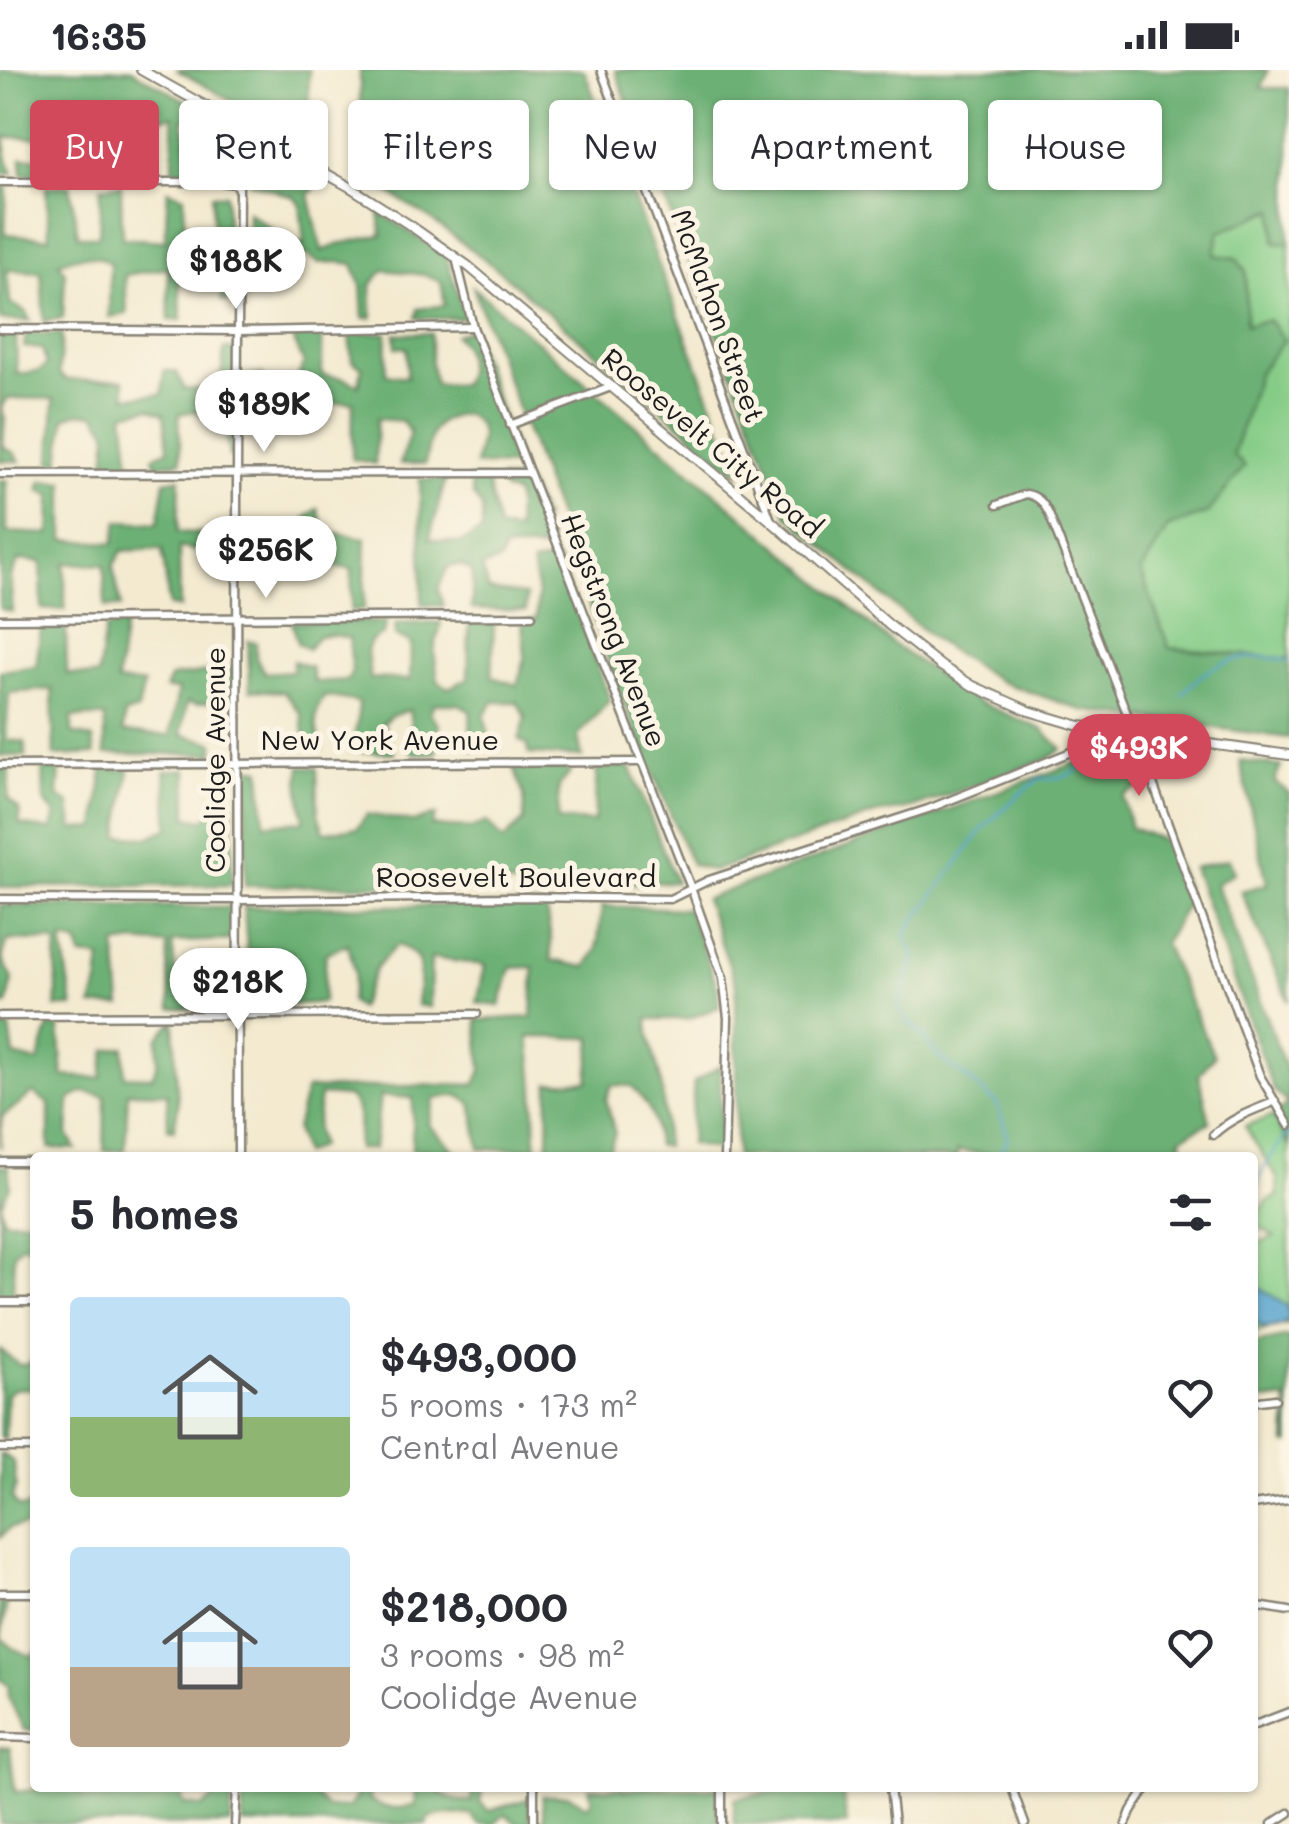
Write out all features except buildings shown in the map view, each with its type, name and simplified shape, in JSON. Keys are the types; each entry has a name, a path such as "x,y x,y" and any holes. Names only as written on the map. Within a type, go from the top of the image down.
{"main road":[{"name":"Roosevelt City Road","path":"142,70 350,187 456,258 771,521 889,625 973,686 1064,722 1289,755"}],"street":[{"name":"McMahon Street","path":"601,70 771,521"},
{"name":"Coolidge Avenue","path":"0,182 219,182 240,188 238,1152"},
{"name":"Hegstrong Avenue","path":"456,258 473,328 723,978 728,1018 722,1152"},
{"path":"0,330 473,328"},
{"path":"510,425 611,387"},
{"path":"0,474 529,473"},
{"path":"997,504 1026,494 1045,506 1135,734 1260,1076 1289,1126"},
{"path":"0,619 532,616"},
{"name":"Roosevelt Boulevard","path":"0,898 662,900 758,863 928,809 1121,732"},
{"name":"New York Avenue","path":"0,765 640,762"},
{"path":"0,1016 477,1014"},
{"path":"1213,1135 1241,1114 1274,1102"},
{"path":"0,1162 30,1162"},
{"path":"0,1302 30,1302"},
{"path":"1258,1401 1275,1400"},
{"path":"0,1448 30,1448"},
{"path":"1258,1504 1289,1500"},
{"path":"0,1593 30,1593"},
{"path":"1258,1607 1289,1611"},
{"path":"1258,1724 1289,1712"},
{"path":"0,1737 30,1738"},
{"path":"235,1824 236,1792"},
{"path":"534,1792 534,1824"},
{"path":"722,1792 722,1824"},
{"path":"890,1792 894,1824"},
{"path":"1013,1792 1025,1824"},
{"path":"1126,1824 1142,1792"},
{"path":"1272,1824 1289,1813"}],"green space":[{"path":"0,70 131,70 185,100 179,100 179,172 173,171 173,116 159,119 159,100 30,100 30,138 5,137 7,160 13,173 0,173"},
{"path":"177,70 309,70 309,100 230,100"},
{"path":"360,70 584,70 596,100 549,100 549,190 630,190 740,476 491,264 385,190 529,190 529,100 360,100"},
{"path":"615,70 1268,70 1261,88 1289,88 1289,244 1275,243 1274,209 1219,232 1215,255 1236,258 1246,271 1246,325 1269,320 1284,340 1258,373 1233,455 1245,466 1208,513 1168,527 1141,572 1169,648 1289,659 1289,738 1082,710 1001,682 937,642 787,515 661,190 693,190 693,100 627,100"},
{"path":"22,158 30,158 30,174 22,175"},
{"path":"0,187 7,187 5,234 49,238 46,190 71,190 78,236 99,236 101,190 121,190 122,238 165,241 168,190 184,196 185,245 196,248 214,244 212,195 226,194 233,247 233,302 222,301 218,263 185,255 179,266 181,320 169,320 168,268 125,275 127,314 109,317 110,264 99,257 85,256 59,263 65,272 63,318 44,321 41,272 7,270 10,303 26,312 30,321 0,320"},
{"path":"273,190 313,190 309,195 322,251 382,235 379,212 446,256 466,319 416,318 418,309 445,305 441,282 426,275 384,270 371,285 372,318 363,318 361,286 353,264 319,263 305,254 248,252 248,212 293,244 304,244 300,204 294,197"},
{"path":"1275,209 1275,242 1289,244 1289,659 1169,648 1141,572 1168,527 1208,513 1233,456 1258,373 1284,339 1245,326 1214,256 1219,232"},
{"path":"473,287 894,645 976,701 1042,729 1062,749 1048,759 912,808 875,814 713,871 691,864 617,686"},
{"path":"471,329 521,466 475,465 481,436 478,424 466,414 439,424 429,443 425,464 400,464 410,433 402,421 377,419 375,464 352,459 353,402 312,405 304,401 246,400 246,376 263,374 266,384 296,389 304,364 292,336 322,334 322,375 359,385 362,367 352,361 349,333 387,333 386,374 407,377 407,348 396,347 395,334 431,333 435,385 462,384 467,358 455,335"},
{"path":"26,333 62,334 59,373 65,379 124,380 126,397 162,394 164,370 177,372 184,389 220,389 224,349 234,349 235,456 229,456 223,405 208,405 206,418 196,411 179,414 181,462 156,465 153,457 168,449 164,414 149,408 124,413 130,466 105,464 108,432 95,414 78,413 65,418 60,463 51,462 54,399 8,398 1,408 5,418 3,447 20,461 0,461 0,334 16,334 17,374 39,371 47,365 42,349 24,347"},
{"path":"180,478 178,532 232,535 233,572 226,571 205,553 179,547 180,608 169,606 162,549 122,551 113,567 121,607 105,607 104,565 65,563 65,610 42,609 41,562 19,560 11,577 12,612 0,609 0,480 7,480 7,532 50,534 51,495 39,490 42,481 64,482 64,540 114,543 118,521 158,523 165,481"},
{"path":"470,478 487,479 498,528 517,531 516,494 504,490 500,478 527,482 544,518 538,532 550,540 540,549 504,549 500,561 482,567 489,590 526,595 526,611 472,609 472,571 460,565 448,567 438,589 444,606 422,605 420,479 446,480 429,539 459,543 482,531 482,508 473,495"},
{"path":"318,508 324,531 366,538 364,609 351,611 352,569 317,564 295,555 247,560 247,542 308,544 306,518"},
{"path":"557,558 610,700 578,736 582,757 529,754 527,745 519,740 526,717 517,702 494,702 484,715 496,750 471,750 470,711 459,704 434,704 430,713 439,725 436,753 414,754 408,747 409,710 383,723 394,753 350,751 359,702 325,696 316,715 322,749 306,746 301,714 284,692 250,690 248,641 256,642 256,658 265,673 293,671 293,661 311,667 314,682 348,680 352,671 349,638 318,636 308,649 298,644 292,622 386,622 383,634 371,641 367,651 370,678 410,680 411,643 395,636 396,624 441,622 434,651 438,681 448,688 468,679 469,623 494,625 492,677 517,685 525,658 522,621 536,619 538,594 532,564"},
{"path":"42,622 66,623 67,674 98,676 105,629 125,622 117,682 144,684 138,710 125,714 123,732 170,736 178,690 165,689 171,677 233,669 234,699 187,702 181,734 214,743 214,754 105,754 105,717 72,717 72,733 93,739 95,754 54,756 52,689 9,693 6,740 25,742 26,756 0,756 0,671 36,666"},
{"path":"1116,748 1136,765 1143,785 1123,796 1131,828 1164,840 1185,885 1186,905 1164,944 1214,1056 1199,1075 1210,1122 1180,1138 1186,1152 736,1152 736,984 705,899"},
{"path":"1240,761 1281,766 1274,781 1289,793 1289,1002 1241,891 1267,884"},
{"path":"60,766 58,797 70,804 73,829 96,828 103,769 129,770 119,836 150,837 169,828 165,771 187,769 187,817 204,820 219,803 233,805 232,885 0,887 0,768 9,767 8,799 19,809 20,825 51,830 55,814 44,801 43,770"},
{"path":"301,766 317,768 318,814 324,832 357,828 367,814 413,822 436,815 432,826 471,828 487,822 503,840 524,821 524,796 514,768 571,772 559,786 558,820 594,822 597,767 630,766 676,882 245,886 247,767 261,769 265,824 304,821"},
{"path":"1229,859 1234,873 1216,884 1289,1077 1289,1147 1273,1116 1288,1104 1274,1091 1193,868"},
{"path":"0,905 229,907 234,916 232,940 172,942 177,988 202,1003 219,994 219,980 232,986 233,1008 171,1009 167,945 135,942 116,945 121,1006 92,1006 101,958 81,956 78,943 62,940 73,1007 56,1007 57,944 51,941 8,940 2,959 13,979 7,1005 0,1005"},
{"path":"545,905 551,960 586,967 597,950 602,906 688,909 717,986 719,1007 688,1019 648,1019 661,1082 665,1147 656,1145 651,1113 632,1086 612,1085 606,1099 615,1134 609,1151 548,1150 549,1083 588,1081 592,1038 529,1037 536,1149 480,1149 472,1103 457,1095 435,1099 429,1125 455,1151 412,1150 413,1098 380,1096 374,1149 357,1149 359,1121 353,1102 349,1097 320,1095 316,1129 320,1146 302,1152 296,1129 306,1089 476,1084 482,1070 477,1020 532,1017 534,967 511,968 500,1006 477,1003 485,965 431,958 430,1007 417,1005 418,961 397,945 376,967 359,1008 350,1001 355,974 348,944 326,953 323,1002 268,1007 247,1004 248,981 259,990 285,994 292,988 291,952 247,950 244,907"},
{"path":"174,1020 178,1106 174,1130 168,1128 167,1093 128,1092 125,1150 104,1151 105,1096 84,1092 70,1099 68,1134 76,1149 49,1148 49,1104 33,1093 2,1117 0,1149 0,1026 10,1028 14,1056 38,1062 49,1026 59,1027 63,1076 101,1078 106,1050 124,1047 125,1076 152,1077 158,1062 158,1038"},
{"path":"720,1066 721,1151 690,1144 694,1082"},
{"path":"1273,1116 1289,1147 1289,1324 1258,1331 1258,1243 1274,1237 1258,1226 1258,1213 1278,1196 1277,1178 1245,1126"},
{"path":"0,1166 8,1166 10,1186 1,1205 4,1220 30,1220 30,1248 22,1244 14,1253 13,1297 0,1297"},
{"path":"1289,1336 1289,1444 1287,1400 1258,1399 1258,1342"},
{"path":"0,1349 19,1365 30,1362 30,1388 14,1389 7,1394 5,1438 0,1437"},
{"path":"1,1453 14,1462 16,1486 12,1498 19,1508 30,1506 30,1525 10,1528 0,1538"},
{"path":"0,1602 7,1602 1,1638 30,1656 30,1731 24,1730 8,1697 9,1686 0,1679"},
{"path":"0,1747 10,1748 15,1792 78,1792 83,1797 104,1792 180,1792 184,1804 203,1807 214,1797 213,1792 232,1792 231,1824 0,1824"},
{"path":"242,1792 270,1792 275,1797 314,1794 327,1808 349,1807 356,1792 370,1792 369,1799 396,1808 415,1806 416,1792 440,1792 456,1800 472,1801 471,1792 482,1792 480,1802 489,1811 530,1798 530,1824 517,1824 505,1814 494,1824 478,1824 471,1815 443,1814 429,1818 427,1824 243,1824"},
{"path":"590,1792 718,1792 718,1824 544,1824 542,1796 569,1795 587,1806 592,1800"},
{"path":"772,1792 843,1792 847,1824 734,1824 734,1798"}],"water":[{"path":"1258,1288 1287,1306 1289,1319 1274,1327 1261,1326"}],"waterway":[{"path":"1181,695 1202,675 1224,663 1256,657 1289,661"},
{"path":"1004,1152 1001,1150 1008,1138 997,1104 941,1059 899,1009 913,963 906,937 984,827 1039,779 1073,773 1086,762 1106,756 1117,744"},
{"path":"1258,1184 1264,1167 1289,1130"}]}
